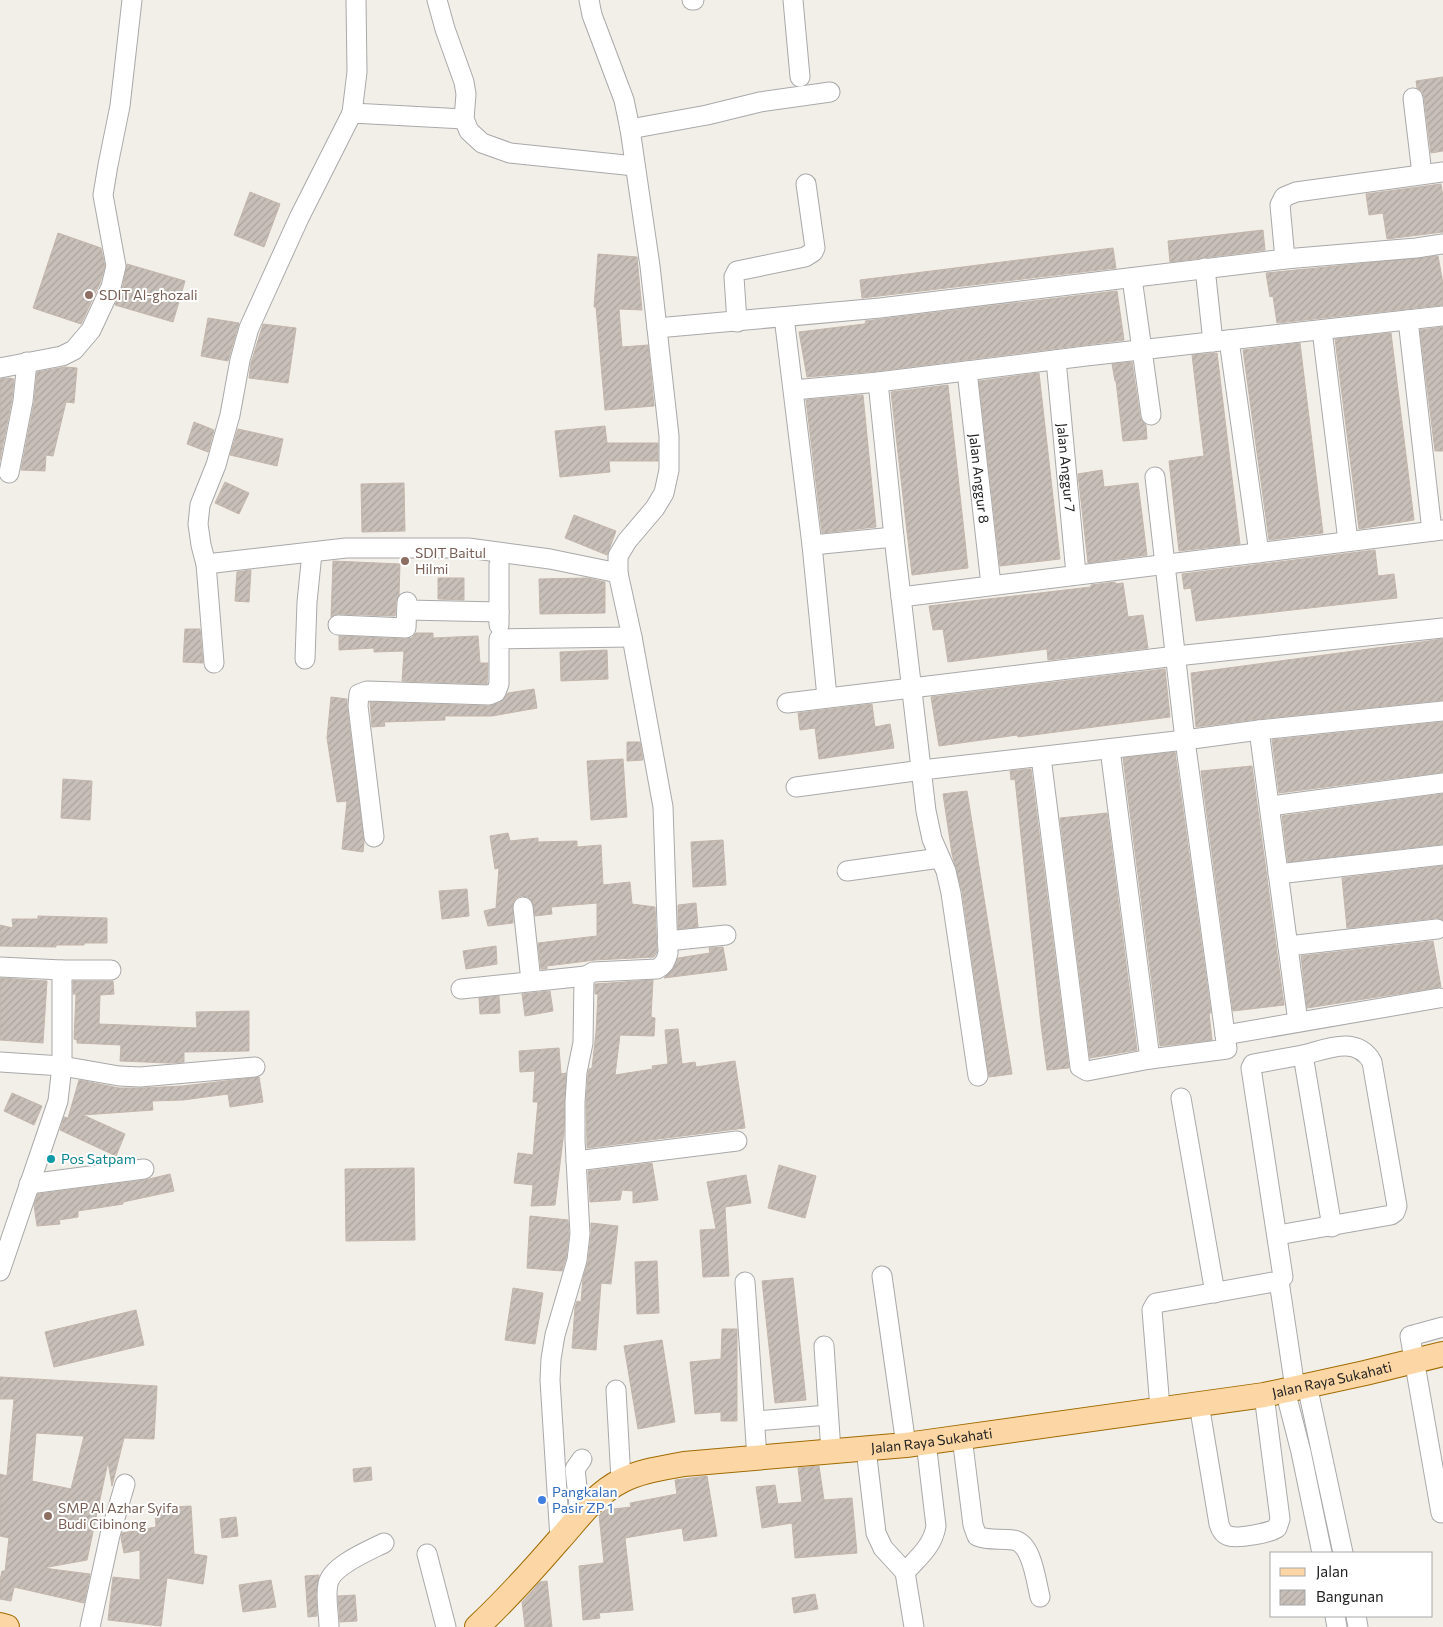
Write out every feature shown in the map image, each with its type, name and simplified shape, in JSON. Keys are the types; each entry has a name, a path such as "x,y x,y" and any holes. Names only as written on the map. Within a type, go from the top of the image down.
{"main road":[{"name":"Jalan Raya Sukahati","path":"477,1627 502,1604 580,1515 604,1492 621,1480 648,1472 684,1464 866,1450 916,1444 1199,1404 1288,1390 1443,1354"},
{"path":"0,1625 7,1627"}],"street":[{"path":"0,368 62,356 74,350 91,330 111,287 116,266 103,195 120,106 132,0"},
{"path":"214,663 206,564 198,524 200,505 216,465 226,432 240,360 249,328 299,218 352,113 357,72 356,0"},
{"path":"437,0 464,82 466,94 464,119 469,131 482,143 510,153 635,166"},
{"path":"461,989 586,976 593,972 657,969 663,966 666,961 663,807 632,637 618,573 618,556 627,541 655,508 664,493 669,470 669,436 658,328 630,129 624,100 592,16 589,0"},
{"path":"794,0 800,77"},
{"path":"630,129 707,115 760,102 830,92"},
{"path":"1413,98 1422,174"},
{"path":"352,113 464,119"},
{"path":"1285,259 1280,205 1284,197 1296,192 1443,172"},
{"path":"737,322 734,277 737,271 806,257 813,252 815,248 806,184"},
{"path":"658,328 784,317 1285,259 1443,244"},
{"path":"1205,268 1221,341 1259,553"},
{"path":"1132,278 1151,415"},
{"path":"794,390 878,382 1443,316"},
{"path":"784,317 812,545 827,697"},
{"path":"901,596 1076,574 1166,565 1438,530 1408,320"},
{"path":"1322,330 1348,541"},
{"name":"Jalan Anggur 7","path":"1056,360 1076,574"},
{"path":"9,473 23,401 27,362"},
{"name":"Jalan Anggur 8","path":"967,371 991,585"},
{"path":"878,382 894,536 929,827 946,871 951,893 978,1076"},
{"path":"1041,757 1061,904 1080,1068 1087,1070 1150,1059 1227,1049 1185,740 1155,478"},
{"path":"812,545 894,536"},
{"path":"206,564 346,548 468,548 550,559 618,573"},
{"path":"305,659 307,602 312,553"},
{"path":"374,837 358,706 359,694 367,691 489,695 496,692 499,684 499,564"},
{"path":"338,625 406,628 407,606 499,612"},
{"path":"787,702 1176,656 1443,628"},
{"path":"499,639 632,637"},
{"path":"796,787 1259,730 1443,711"},
{"path":"1259,730 1298,1022"},
{"path":"1110,749 1150,1059"},
{"path":"1270,806 1443,783"},
{"path":"1278,874 1443,855"},
{"path":"847,872 940,858"},
{"path":"523,907 531,981"},
{"path":"1288,946 1436,929"},
{"path":"667,941 726,935"},
{"path":"0,967 111,970"},
{"path":"0,1271 57,1107 62,1066 62,970"},
{"path":"560,1539 550,1380 551,1359 577,1260 580,1234 575,1102 582,1042 584,980 586,976"},
{"path":"1225,1035 1439,998"},
{"path":"1278,1235 1332,1227 1391,1215 1395,1212 1397,1206 1372,1062 1367,1053 1358,1047 1346,1045 1254,1064 1251,1068 1283,1277 1280,1281 1288,1390 1322,1552"},
{"path":"1303,1054 1332,1227"},
{"path":"0,1062 62,1066 119,1076 140,1077 255,1067"},
{"path":"1181,1098 1215,1293"},
{"path":"576,1161 737,1142"},
{"path":"38,1161 78,1177"},
{"path":"29,1184 144,1168"},
{"path":"882,1276 916,1444 936,1526 931,1544 905,1572"},
{"path":"1160,1408 1152,1310 1156,1303 1280,1281"},
{"path":"745,1282 757,1458"},
{"path":"1441,1513 1410,1336 1443,1327"},
{"path":"824,1346 831,1452"},
{"path":"616,1390 621,1480"},
{"path":"1199,1404 1218,1524 1223,1532 1231,1537 1269,1533 1277,1528 1280,1519 1288,1390"},
{"path":"1288,1390 1343,1552"},
{"path":"755,1421 828,1416"},
{"path":"962,1437 973,1524 978,1536 985,1539 1015,1540 1022,1543 1028,1550 1040,1597"},
{"path":"866,1450 876,1532 883,1548 905,1572 914,1627"},
{"path":"580,1515 575,1469 582,1459"},
{"path":"90,1627 110,1535 125,1484"},
{"path":"329,1627 327,1584 330,1576 343,1565 384,1543"},
{"path":"427,1554 446,1627"}],"building":[{"path":"1443,77 1443,151 1431,153 1424,97 1422,91 1417,88 1416,81"},
{"path":"1441,184 1443,232 1387,239 1383,213 1369,215 1366,194"},
{"path":"250,192 280,204 264,247 234,235"},
{"path":"1263,230 1265,250 1170,262 1168,241"},
{"path":"58,233 101,248 105,266 100,283 81,324 33,308"},
{"path":"1113,248 1116,268 862,298 860,280"},
{"path":"598,254 637,257 642,310 619,309 622,347 648,345 654,406 605,410 596,307 594,307"},
{"path":"1438,256 1443,283 1443,305 1277,323 1273,296 1270,297 1266,273"},
{"path":"127,264 185,281 173,322 115,305 122,290"},
{"path":"1117,291 1124,340 877,371 807,377 799,332 864,324 866,323 865,321"},
{"path":"208,318 239,323 228,361 201,356"},
{"path":"263,324 296,328 288,383 249,378 251,363"},
{"path":"1443,327 1443,451 1435,451 1420,330"},
{"path":"1391,333 1414,520 1359,529 1335,339"},
{"path":"1300,343 1323,533 1269,540 1243,350"},
{"path":"1217,353 1240,544 1179,551 1169,461 1204,456 1192,355"},
{"path":"1132,362 1140,417 1146,425 1147,439 1123,441 1116,381 1112,364"},
{"path":"65,367 77,368 74,403 66,402 53,456 46,455 45,471 21,470 34,403 37,372"},
{"path":"1039,373 1060,559 1000,566 979,381"},
{"path":"0,379 14,379 12,399 0,460"},
{"path":"948,385 968,568 912,575 891,392"},
{"path":"863,395 876,527 822,533 806,400"},
{"path":"194,422 214,430 208,452 187,444"},
{"path":"605,426 607,443 658,443 658,461 609,461 610,472 560,477 555,431"},
{"path":"238,429 283,439 277,466 230,455"},
{"path":"1102,470 1104,487 1138,483 1147,555 1088,563 1078,474"},
{"path":"225,482 249,493 239,514 215,503"},
{"path":"404,483 405,531 362,532 361,484"},
{"path":"574,515 616,531 607,555 565,538"},
{"path":"1375,550 1378,576 1394,574 1397,598 1196,621 1191,588 1184,589 1182,574"},
{"path":"333,561 400,564 399,595 396,601 395,616 338,614 331,617"},
{"path":"251,570 249,602 235,601 237,572"},
{"path":"438,578 464,578 464,600 438,599"},
{"path":"587,578 605,582 605,613 540,614 539,579"},
{"path":"1115,582 1116,584 1123,583 1128,617 1143,615 1148,648 1048,660 1047,649 948,662 943,629 933,630 929,606 1091,587 1091,585"},
{"path":"185,629 200,629 203,663 183,662"},
{"path":"416,633 433,633 433,638 478,636 480,663 488,663 487,684 402,681 404,651 374,652 374,648 339,650 339,636 406,639 412,638"},
{"path":"1443,639 1443,700 1196,727 1191,673"},
{"path":"607,650 608,679 561,681 560,652"},
{"path":"1165,669 1170,717 939,746 931,697"},
{"path":"534,689 537,708 492,716 445,716 445,720 384,722 385,726 372,727 370,702 489,706 501,702 508,693"},
{"path":"331,697 347,699 364,842 363,852 342,849 347,801 337,802 327,738"},
{"path":"872,704 875,727 890,724 894,748 819,759 815,728 800,730 798,713"},
{"path":"1443,722 1443,772 1279,793 1272,740"},
{"path":"627,742 640,742 643,760 627,761"},
{"path":"1175,752 1211,1013 1209,1013 1212,1040 1160,1046 1123,758"},
{"path":"623,759 627,817 591,820 587,761"},
{"path":"1252,766 1284,1005 1233,1011 1201,771"},
{"path":"1031,769 1069,1068 1047,1070 1015,779 1011,780 1010,771"},
{"path":"63,779 92,781 90,820 61,818"},
{"path":"967,791 1012,1074 989,1077 962,891 952,854 943,794"},
{"path":"1443,794 1443,844 1288,862 1282,816"},
{"path":"1107,813 1137,1050 1090,1058 1060,818"},
{"path":"508,833 510,841 538,838 538,842 577,841 577,847 601,845 603,885 630,882 632,904 655,907 657,952 654,957 595,960 547,966 547,969 541,969 538,943 597,936 597,903 551,907 552,914 535,916 532,901 528,897 521,896 516,898 513,903 513,923 488,926 484,911 496,908 499,868 495,869 490,836"},
{"path":"723,840 726,885 693,887 691,842"},
{"path":"1443,866 1443,920 1436,918 1347,928 1342,878"},
{"path":"467,889 469,916 442,919 439,891"},
{"path":"696,903 698,927 678,929 678,905"},
{"path":"38,916 107,918 107,943 56,945 56,947 0,946 0,925 13,928 12,919 38,919"},
{"path":"1433,941 1441,987 1307,1008 1301,956"},
{"path":"496,946 497,964 466,969 463,951"},
{"path":"723,947 727,970 664,978 673,969 678,958 710,953 709,948"},
{"path":"0,978 47,981 43,1043 0,1040"},
{"path":"653,980 651,1017 655,1018 654,1036 620,1035 615,1075 653,1069 652,1066 668,1064 665,1030 678,1029 682,1064 695,1062 696,1067 735,1061 745,1128 587,1148 586,1102 588,1074 589,1069 592,1068 598,994 595,994 595,984"},
{"path":"73,981 113,981 114,994 100,995 99,1024 197,1028 196,1012 249,1011 249,1051 184,1052 184,1062 120,1061 121,1045 77,1043 77,1040 74,1039 76,994 73,994"},
{"path":"550,991 553,1011 525,1016 522,994"},
{"path":"499,996 500,1013 480,1014 479,998"},
{"path":"559,1048 561,1074 566,1073 564,1131 555,1205 531,1206 533,1185 514,1183 518,1153 533,1155 538,1102 533,1102 535,1071 520,1072 519,1051"},
{"path":"259,1077 263,1102 230,1107 228,1094 183,1100 152,1101 153,1110 83,1115 125,1134 116,1156 60,1130 64,1117 68,1118 79,1080 119,1088 141,1088 183,1086"},
{"path":"12,1093 42,1106 34,1125 4,1111"},
{"path":"652,1163 658,1200 633,1203 633,1191 622,1190 620,1200 590,1202 588,1171"},
{"path":"779,1165 816,1176 805,1218 768,1208"},
{"path":"414,1168 415,1240 346,1241 345,1169"},
{"path":"170,1174 174,1191 123,1202 123,1204 78,1211 78,1217 59,1220 60,1224 37,1226 34,1205 38,1194 145,1180"},
{"path":"746,1175 751,1203 725,1207 729,1276 703,1277 700,1230 716,1229 707,1182"},
{"path":"530,1216 568,1220 569,1234 566,1258 562,1271 527,1268"},
{"path":"591,1223 618,1226 611,1284 601,1283 596,1350 572,1348 575,1307 577,1301 581,1302 583,1278 588,1261"},
{"path":"657,1261 659,1313 637,1314 635,1262"},
{"path":"793,1278 806,1400 775,1403 762,1281"},
{"path":"513,1288 543,1293 535,1344 505,1340"},
{"path":"136,1310 144,1345 54,1367 45,1332"},
{"path":"722,1329 737,1329 737,1421 721,1421 721,1412 695,1414 690,1362 721,1359"},
{"path":"662,1340 675,1422 638,1429 624,1346"},
{"path":"0,1377 157,1386 154,1439 124,1438 112,1486 108,1462 87,1560 43,1568 90,1574 84,1603 14,1587 11,1601 0,1599 0,1580 2,1571 5,1571 9,1538 0,1536 0,1474 7,1476 14,1399 0,1399","holes":["36,1433 84,1436 71,1489 32,1481"]},
{"path":"819,1466 824,1500 852,1498 857,1553 795,1558 792,1523 762,1528 756,1487 775,1485 778,1504 802,1502 798,1468"},
{"path":"371,1467 372,1480 354,1482 353,1469"},
{"path":"707,1476 717,1536 684,1541 682,1528 625,1538 633,1610 599,1613 600,1618 583,1620 579,1566 604,1563 599,1515 605,1510 631,1507 630,1503 677,1494 675,1480"},
{"path":"191,1506 194,1554 207,1556 203,1584 167,1578 161,1626 108,1620 113,1577 140,1580 140,1550 124,1553 122,1533 156,1527 155,1508"},
{"path":"236,1517 238,1536 222,1538 220,1519"},
{"path":"319,1575 316,1594 317,1616 308,1617 305,1576"},
{"path":"271,1580 276,1607 243,1612 239,1585"},
{"path":"547,1581 552,1627 525,1627 522,1602 540,1582"},
{"path":"815,1594 818,1609 794,1613 792,1598"},
{"path":"355,1595 357,1621 340,1622 338,1596"}],"place":[{"name":"SDIT Al-ghozali","path":"89,295"},
{"name":"SDIT Baitul Hilmi","path":"405,561"},
{"name":"Pos Satpam","path":"51,1159"},
{"name":"Pangkalan Pasir ZP 1","path":"542,1500"},
{"name":"SMP Al Azhar Syifa Budi Cibinong","path":"48,1516"}]}
